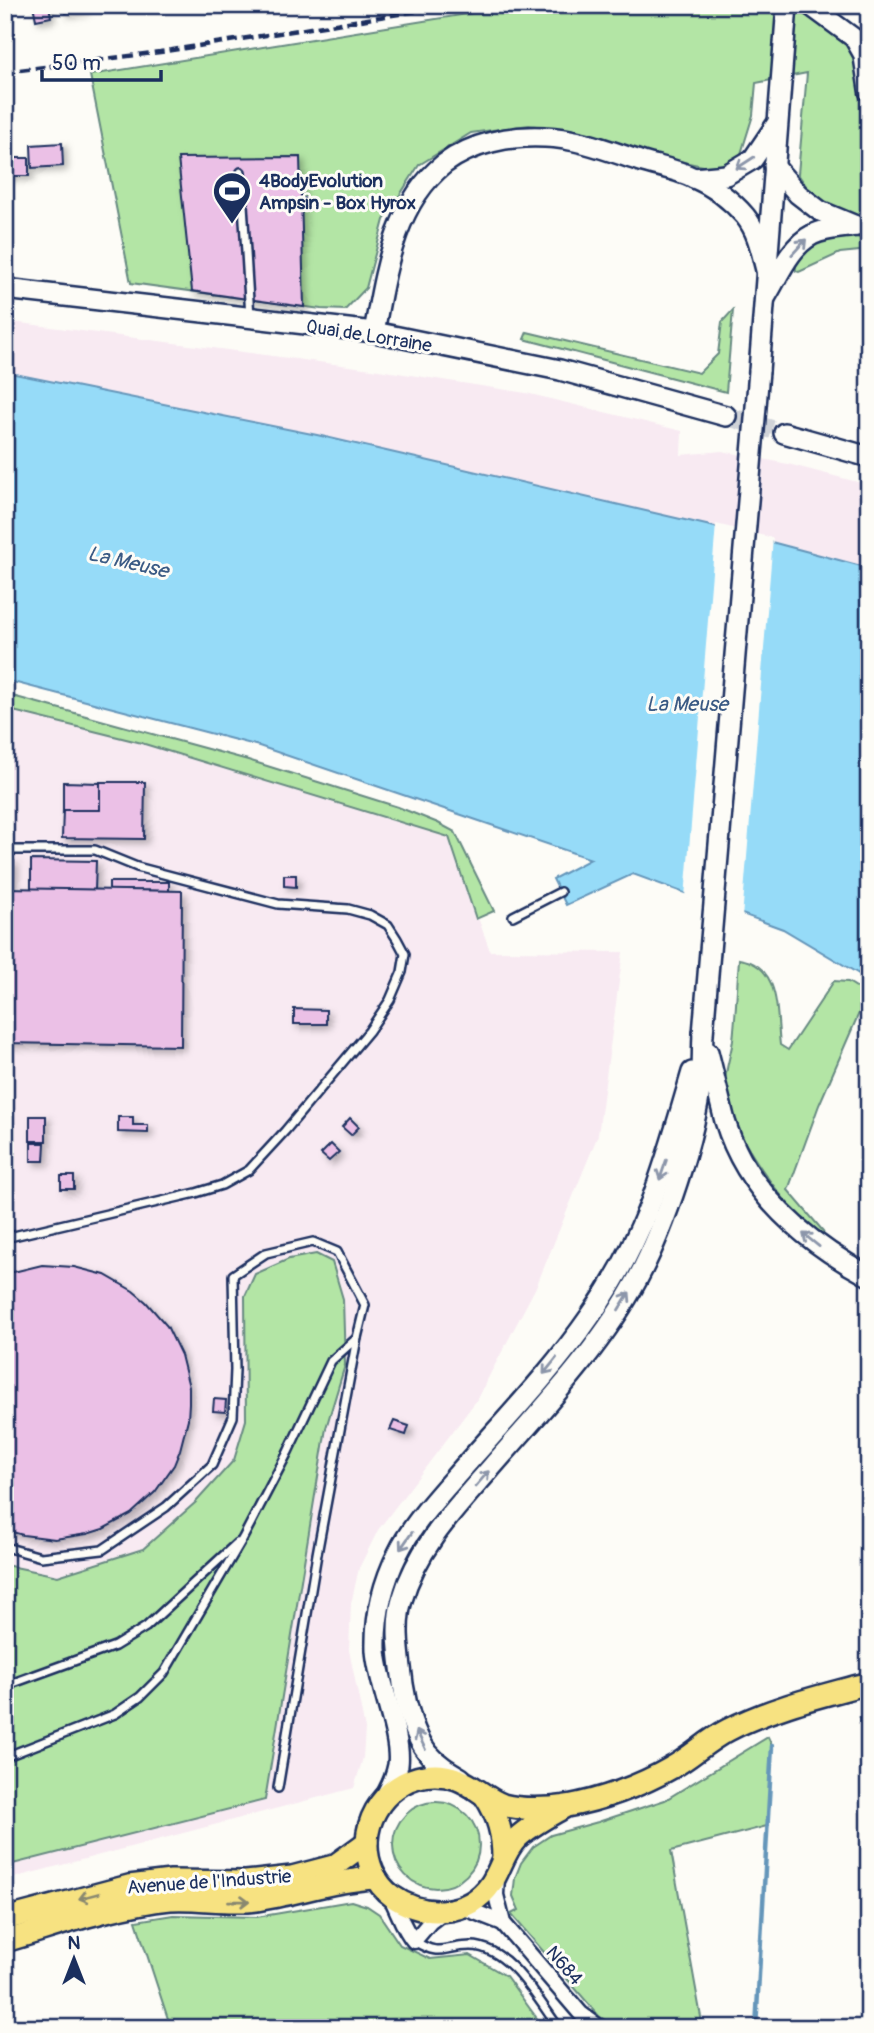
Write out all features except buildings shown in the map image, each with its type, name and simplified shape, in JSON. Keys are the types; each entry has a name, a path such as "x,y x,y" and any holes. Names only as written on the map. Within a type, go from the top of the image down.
{"main road":[{"path":"500,1865 503,1839 498,1821 478,1790 426,1751 417,1732 405,1696 398,1644 401,1603 411,1574 436,1531 603,1334 638,1278 658,1235 681,1168 698,1100 787,5"},
{"path":"694,177 726,175 753,159 778,122"},
{"path":"374,332 384,279 400,224 418,192 444,164 473,148 509,138 547,137 585,144 694,177 724,196 746,217 758,236 766,270"},
{"path":"774,166 798,194 820,211 862,228"},
{"path":"764,299 797,245 820,232 862,228"},
{"name":"Quai de Lorraine","path":"5,289 374,332 560,370 726,416"},
{"path":"785,433 869,457"},
{"path":"703,1034 726,1123 746,1166 763,1194 823,1250 869,1276"},
{"path":"703,1034 660,1181 630,1252 592,1315 432,1504 399,1551 379,1608 376,1651 384,1697 394,1729 398,1761 395,1777 369,1824 367,1842 370,1867 382,1886 404,1905 423,1911 452,1909 479,1896 490,1886 516,1839 536,1823 566,1806 642,1783 671,1768 725,1731 768,1711 869,1683"},
{"path":"387,1794 401,1784 427,1776 454,1777 502,1804 518,1807 566,1806"},
{"name":"Avenue de l'Industrie","path":"5,1919 129,1886 171,1881 246,1882 292,1877 334,1866 367,1842"},
{"name":"Avenue de l'Industrie","path":"5,1941 133,1904 175,1899 251,1900 295,1894 343,1880 382,1886"}],"street":[{"path":"809,5 853,38 863,54 869,92"},
{"path":"500,1865 496,1895 503,1923"},
{"path":"382,1886 401,1914 408,1934 414,1941 430,1922 452,1909"},
{"name":"N684","path":"452,1909 503,1923 582,2014 600,2028"}],"lane":[{"path":"240,172 250,318"},
{"path":"5,850 95,850 137,867 278,904 348,909 370,915 388,925 405,954 402,972 390,1000 369,1031 249,1170 222,1185 196,1193 5,1238"},
{"path":"513,916 560,892"},
{"path":"5,1547 41,1557 103,1550 166,1507 212,1465 233,1417 233,1275 266,1253 313,1242 337,1252 365,1305 315,1568 278,1788"},
{"path":"5,1758 115,1714 140,1697 164,1673 243,1538 331,1361 357,1338"},
{"path":"5,1686 114,1646 146,1627 243,1538"},
{"path":"414,1941 431,1951 473,1946 498,1954 516,1971 559,2028"}],"shaded area":[{"path":"5,321 372,369 526,393 682,431 681,455 722,451 788,464 869,485 869,568 772,541 317,435 5,372"},
{"path":"5,709 138,742 449,837 490,951 623,952 598,1135 536,1287 476,1401 378,1530 359,1568 351,1604 349,1650 365,1729 363,1758 354,1788 5,1880"}],"green space":[{"path":"522,5 813,5 854,38 869,92 869,220 851,215 813,196 798,174 807,73 756,83 753,115 740,157 713,168 669,159 578,132 529,125 471,133 419,165 384,220 366,288 345,310 131,283 90,75"},
{"path":"842,234 869,240 869,250 840,253 796,271 796,262 804,249 818,241"},
{"path":"733,310 726,392 524,339 527,332 699,373 718,354 722,322"},
{"path":"5,694 248,760 398,807 438,823 455,832 494,911 476,919 449,837 138,742 5,709"},
{"path":"739,959 753,963 763,970 769,980 774,992 780,1045 788,1050 834,981 848,982 869,995 869,1016 859,1013 819,1105 788,1190 823,1231 824,1235 821,1236 792,1208 761,1169 736,1126 729,1106 725,1082 733,1040"},
{"path":"316,1254 332,1262 343,1299 345,1365 326,1428 265,1800 5,1866 5,1565 58,1576 143,1549 196,1502 234,1460 246,1420 245,1296 255,1274 289,1259"},
{"path":"768,1737 772,1746 767,1826 671,1851 703,2028 617,2028 599,2016 511,1914 519,1910 513,1896 515,1878 521,1863 533,1847 551,1835 665,1800"},
{"path":"436,1802 460,1809 472,1821 479,1845 472,1869 460,1881 436,1888 412,1881 400,1869 393,1845 400,1821 412,1809"},
{"path":"351,1901 367,1906 379,1914 400,1945 430,1959 470,1955 506,1976 544,2028 171,2028 136,1921 173,1915 257,1917"}],"water":[{"name":"La Meuse","path":"5,372 317,435 715,527 869,568 869,980 783,929 633,874 566,905 553,879 591,859 259,746 5,680"}],"pier":[{"path":"716,524 773,538 742,918 685,897"}],"waterway":[{"path":"756,2028 772,1746"}],"tunnel":[{"path":"726,416 784,433"}],"railway":[{"path":"5,72 160,52 455,5"}],"place":[{"name":"4BodyEvolution Ampsin - Box Hyrox","path":"232,225"}]}
